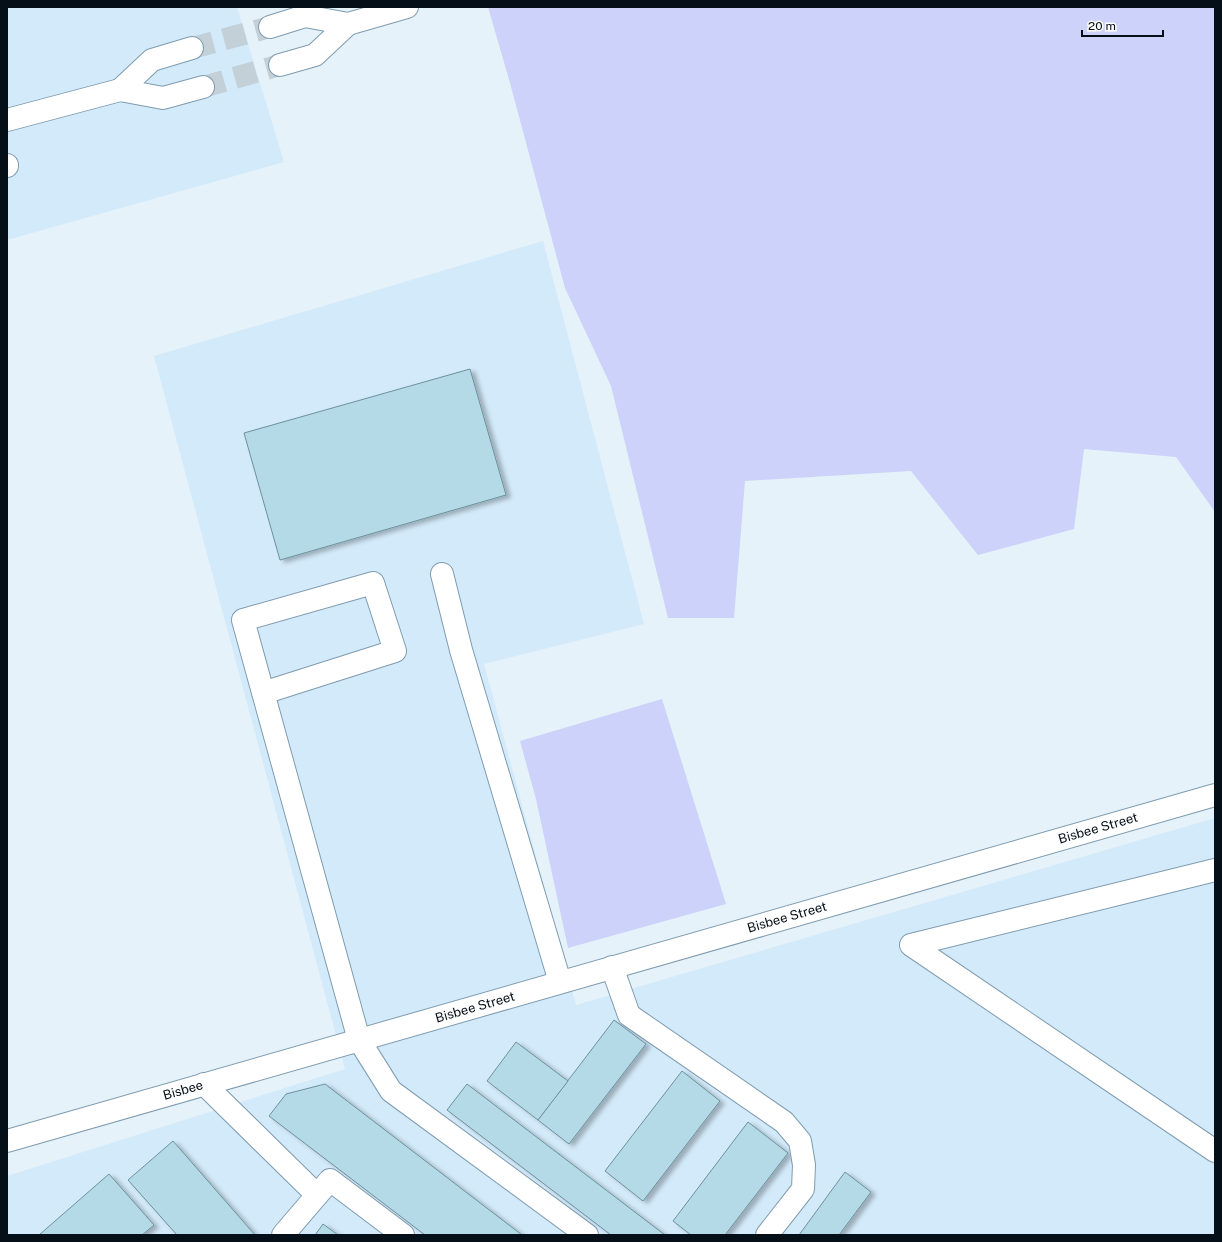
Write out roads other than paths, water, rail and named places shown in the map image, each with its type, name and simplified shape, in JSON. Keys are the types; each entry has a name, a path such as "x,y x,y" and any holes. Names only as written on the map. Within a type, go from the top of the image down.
{"street":[{"path":"270,27 305,16 348,24 407,7"},
{"path":"280,65 316,55 348,24"},
{"path":"120,90 152,60 192,48"},
{"path":"7,120 120,90 163,98 203,87"},
{"path":"442,574 461,650 560,982"},
{"path":"263,693 395,651 373,583 243,620 263,693 359,1040 391,1091 587,1235"},
{"name":"Bisbee Street","path":"359,1040 1215,795"},
{"path":"1215,870 910,945 1215,1151"},
{"path":"612,967 629,1015 784,1122 800,1141 804,1165 803,1189 767,1235"},
{"name":"Bisbee","path":"7,1141 359,1040"},
{"path":"204,1084 317,1195"},
{"path":"283,1235 330,1180 403,1235"}],"tunnel":[{"path":"192,48 270,27"},
{"path":"203,87 280,65"}]}
